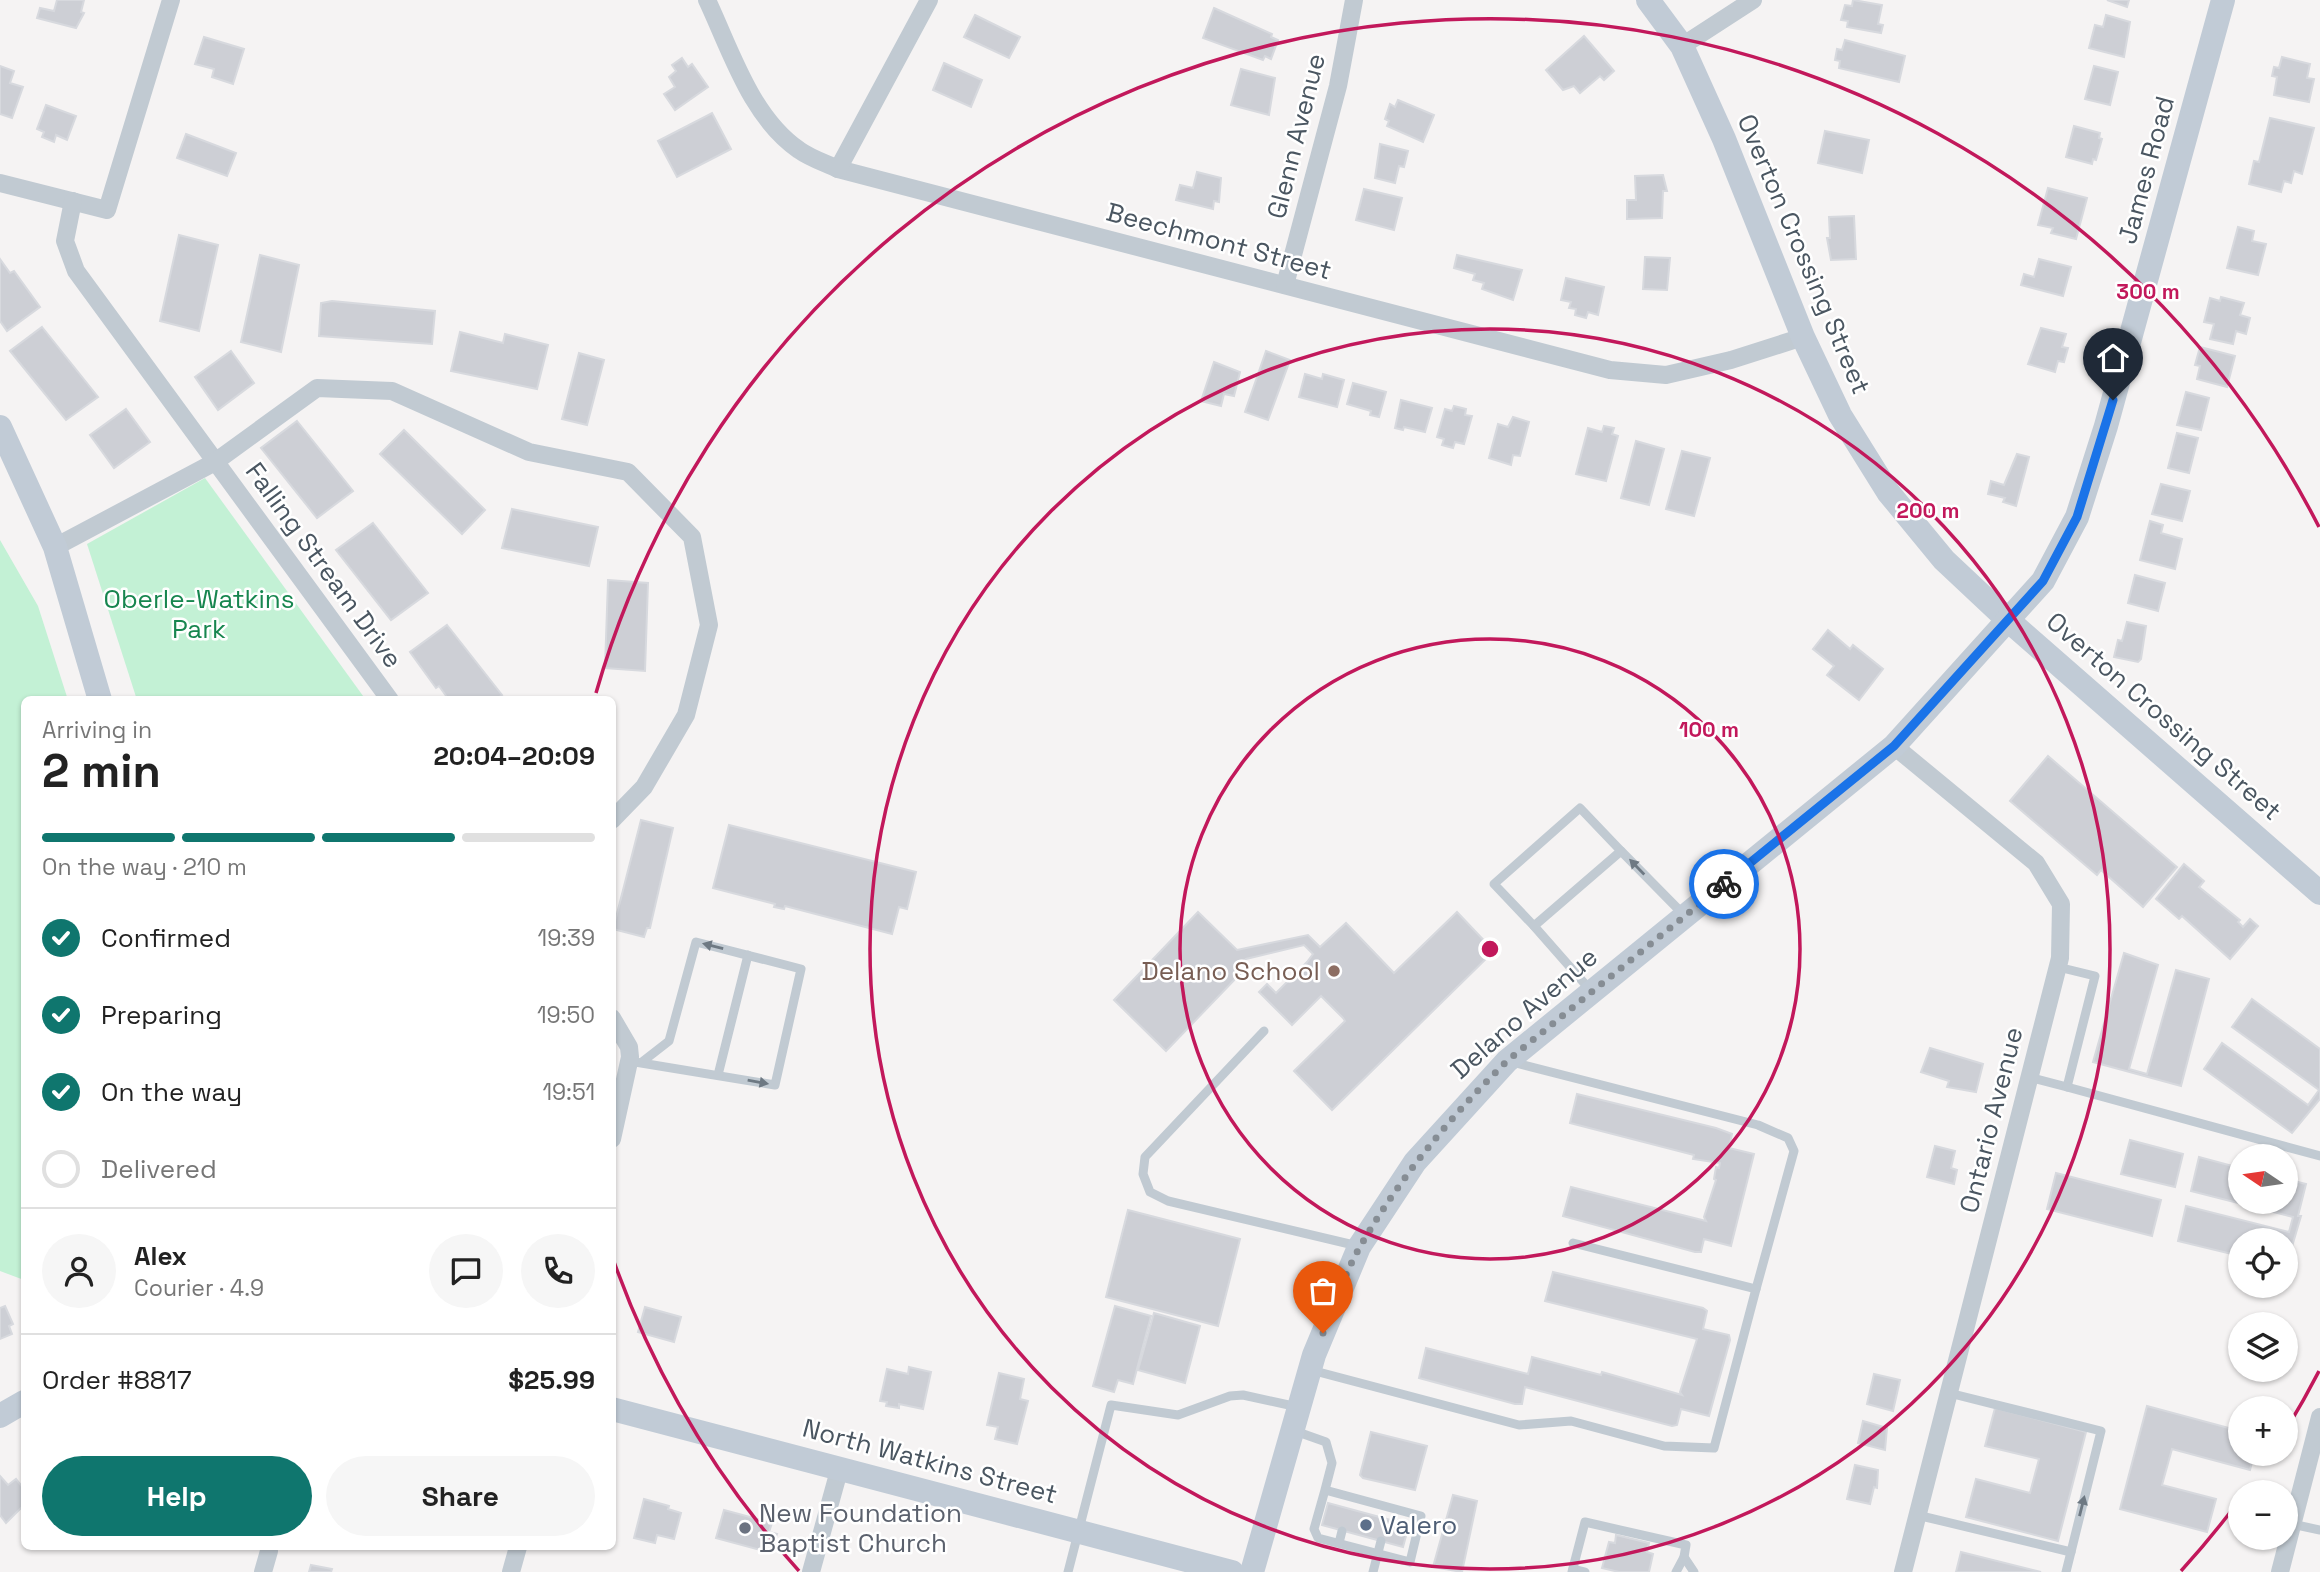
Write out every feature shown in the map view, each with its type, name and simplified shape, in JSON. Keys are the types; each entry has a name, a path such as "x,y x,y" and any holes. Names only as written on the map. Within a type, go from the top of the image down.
{"main road":[{"name":"Overton Crossing Street","path":"1648,0 1682,46 1724,139 1803,337 1840,415 1888,492 1944,560 2009,621 2320,892"},
{"name":"James Road","path":"2009,621 2043,581 2077,517 2106,426 2223,0"},
{"path":"0,427 55,547 99,696"},
{"name":"Delano Avenue","path":"1252,1572 1309,1370 1359,1247 1415,1161 1507,1061 1894,746 2009,621"},
{"path":"0,1416 21,1404"},
{"name":"North Watkins Street","path":"616,1410 1232,1572"}],"street":[{"path":"0,183 107,210 170,0"},
{"name":"Beechmont Street","path":"707,0 750,91 771,126 800,151 838,169 1610,370 1665,374 1731,360 1803,337"},
{"path":"838,169 929,0"},
{"name":"Glenn Avenue","path":"1285,285 1338,86 1354,0"},
{"path":"1682,46 1753,0"},
{"name":"Falling Stream Drive","path":"74,201 65,242 76,271 387,696"},
{"path":"55,547 215,462 317,388 392,391 529,452 628,472 692,537 709,625 686,715 644,787 616,816"},
{"name":"Ontario Avenue","path":"1894,746 2036,863 2061,904 2057,967 1903,1572"},
{"path":"616,1025 634,1057 616,1124"},
{"path":"2298,1501 2320,1417"},
{"path":"811,1572 840,1467"},
{"path":"511,1572 516,1550"},
{"path":"2280,1572 2286,1550"},
{"path":"263,1572 269,1551"}],"lane":[{"path":"1592,992 1494,884 1580,808 1684,916"},
{"path":"1534,926 1621,851"},
{"path":"695,942 801,969 775,1085 634,1057 669,1041 695,942"},
{"path":"718,1075 748,955"},
{"path":"2057,967 2095,976 2067,1087"},
{"path":"1264,1031 1144,1157 1143,1174 1150,1192 1168,1201 1359,1247"},
{"path":"1309,1370 1519,1425 1572,1421 1664,1446 1714,1448 1794,1151 1788,1138 1758,1125 1507,1061"},
{"path":"2029,1077 2320,1156"},
{"path":"1573,1243 1756,1289"},
{"path":"1949,1392 2101,1431 2066,1572"},
{"path":"1069,1572 1111,1405 1178,1415 1230,1396 1243,1395 1294,1418 1326,1441 1332,1462 1314,1529 1318,1538 1410,1562 1421,1516 1325,1490"},
{"path":"1348,1508 1351,1497"},
{"path":"1386,1519 1389,1508"},
{"path":"1917,1515 2071,1552"},
{"path":"1585,1572 1573,1570 1585,1521 1686,1545 1685,1557 1676,1572"},
{"path":"2298,1525 2320,1530"},
{"path":"1339,1543 1342,1531"},
{"path":"1373,1572 1381,1541"},
{"path":"1685,1557 1694,1572"}],"green space":[{"name":"Oberle-Watkins Park","path":"205,478 363,696 136,696 87,544"},
{"path":"0,540 38,606 67,696 21,696 21,1279 0,1271"}],"building":[{"path":"57,0 84,0 81,12 84,13 76,28 37,18 40,8 54,11"},
{"path":"1853,0 1882,5 1878,24 1883,25 1881,33 1847,27 1848,21 1841,20 1845,5 1852,6"},
{"path":"2107,0 2129,0 2127,7"},
{"path":"1214,8 1272,34 1271,37 1278,40 1271,59 1265,56 1263,60 1203,38"},
{"path":"975,15 1020,37 1009,58 964,37"},
{"path":"2106,15 2130,22 2124,57 2089,48 2095,25 2103,27"},
{"path":"1584,36 1614,71 1604,80 1600,76 1580,93 1574,86 1563,90 1546,70"},
{"path":"204,37 244,49 233,84 212,77 214,69 195,64"},
{"path":"1845,40 1905,56 1899,82 1839,68 1840,61 1835,60 1837,49 1842,50"},
{"path":"2282,57 2310,64 2307,78 2314,79 2309,102 2274,95 2277,77 2272,76 2274,67 2279,68"},
{"path":"682,58 688,67 692,64 708,87 675,110 664,94 675,87 669,77 676,71 672,65"},
{"path":"944,63 982,80 971,107 933,90"},
{"path":"0,66 14,71 10,83 23,87 12,118 0,114"},
{"path":"2094,66 2118,72 2110,105 2085,99"},
{"path":"1241,69 1275,78 1269,115 1231,105"},
{"path":"1398,100 1434,115 1423,142 1387,126 1389,121 1385,119 1390,104 1395,107"},
{"path":"46,105 76,116 67,140 56,135 54,142 42,137 44,132 37,129"},
{"path":"712,113 731,149 677,177 658,141"},
{"path":"2270,118 2314,128 2302,174 2294,171 2291,183 2284,181 2281,192 2249,184 2254,161 2259,162"},
{"path":"2074,126 2100,133 2099,138 2102,139 2096,160 2093,159 2092,164 2066,157"},
{"path":"1825,131 1869,140 1862,173 1818,163"},
{"path":"186,134 236,153 227,176 177,158"},
{"path":"1380,144 1408,151 1404,167 1399,166 1395,183 1375,178"},
{"path":"1197,172 1221,178 1219,202 1214,201 1213,209 1176,200 1180,185 1193,188"},
{"path":"1663,175 1667,191 1663,191 1662,218 1627,219 1627,200 1636,200 1635,176"},
{"path":"2048,188 2087,198 2076,239 2051,233 2053,228 2038,225"},
{"path":"1364,189 1402,198 1394,230 1356,220"},
{"path":"1854,216 1856,259 1831,260 1827,238 1830,238 1829,217"},
{"path":"2238,227 2254,231 2252,241 2266,244 2258,275 2227,268"},
{"path":"179,235 218,245 199,331 160,321"},
{"path":"260,255 299,265 281,352 241,342"},
{"path":"1457,255 1522,270 1513,300 1482,289 1484,283 1473,280 1475,274 1454,268"},
{"path":"1645,257 1670,258 1667,290 1643,289"},
{"path":"0,259 10,273 14,271 40,307 7,331 0,321"},
{"path":"2039,259 2071,267 2063,296 2021,285 2024,274 2034,277"},
{"path":"1566,278 1604,287 1598,315 1588,312 1586,318 1575,315 1576,309 1569,308 1571,302 1561,300"},
{"path":"2221,297 2244,303 2240,315 2250,318 2246,334 2236,331 2233,344 2210,339 2214,324 2204,322 2210,298 2220,301"},
{"path":"332,301 435,311 432,344 319,336 321,303"},
{"path":"42,327 98,397 66,420 10,351"},
{"path":"2041,328 2066,334 2062,347 2068,348 2064,362 2058,361 2055,372 2028,364"},
{"path":"460,332 503,343 505,334 548,345 537,389 451,371"},
{"path":"2200,347 2235,356 2227,387 2197,379 2200,366 2195,365"},
{"path":"231,351 254,383 218,410 195,377"},
{"path":"1266,351 1290,360 1268,420 1245,412"},
{"path":"579,353 604,360 587,425 562,419"},
{"path":"1214,362 1240,372 1234,396 1224,394 1221,406 1201,401"},
{"path":"1305,374 1322,379 1323,374 1344,380 1337,407 1299,397"},
{"path":"1353,383 1386,392 1379,417 1370,415 1371,411 1347,404"},
{"path":"2186,392 2209,398 2201,430 2177,425"},
{"path":"1401,400 1432,408 1425,432 1404,427 1403,430 1395,428"},
{"path":"1454,406 1466,409 1465,415 1472,416 1464,444 1455,442 1453,448 1442,445 1444,439 1437,437 1445,409 1452,411"},
{"path":"126,409 150,442 114,468 90,435"},
{"path":"1513,417 1529,422 1520,456 1513,455 1511,465 1489,458 1498,424 1508,427"},
{"path":"297,421 353,491 317,518 261,448"},
{"path":"1604,426 1614,428 1612,434 1618,436 1606,481 1576,474 1588,428 1602,432"},
{"path":"404,430 485,510 462,534 380,454"},
{"path":"2177,433 2198,438 2189,473 2168,468"},
{"path":"1636,441 1664,449 1649,505 1621,498"},
{"path":"1682,451 1710,458 1694,516 1666,509"},
{"path":"2017,454 2029,457 2016,506 2003,502 2005,498 1988,494 1991,481 2004,485"},
{"path":"2161,484 2190,491 2182,521 2152,514"},
{"path":"512,509 598,527 589,566 502,548"},
{"path":"2150,521 2163,525 2161,533 2182,539 2175,569 2140,560"},
{"path":"373,523 428,593 391,620 336,550"},
{"path":"2135,575 2165,583 2158,611 2128,603"},
{"path":"608,580 648,583 645,671 605,668"},
{"path":"2127,622 2146,626 2141,659 2138,662 2114,657 2118,640 2122,641"},
{"path":"447,625 502,695 446,696 439,686 436,688 410,652"},
{"path":"1828,630 1850,649 1853,645 1883,669 1859,700 1827,675 1834,666 1813,649"},
{"path":"2048,756 2177,867 2143,907 2101,870 2097,875 2010,801"},
{"path":"641,820 673,828 650,928 647,928 644,937 616,930 616,917"},
{"path":"729,825 916,872 907,909 899,907 892,934 785,906 784,909 774,907 775,904 713,888"},
{"path":"2184,864 2204,881 2199,887 2240,920 2238,922 2243,927 2250,919 2258,926 2230,959 2182,916 2179,919 2156,899"},
{"path":"1198,912 1237,950 1308,935 1320,947 1346,923 1394,973 1457,912 1494,951 1332,1110 1294,1071 1345,1021 1321,996 1292,1025 1259,992 1267,984 1276,993 1307,962 1313,954 1304,945 1246,959 1237,969 1241,973 1166,1051 1114,1000"},
{"path":"2124,953 2158,965 2129,1069 2147,1074 2176,970 2209,979 2181,1086 2093,1062"},
{"path":"2252,999 2320,1049 2320,1099 2292,1133 2204,1069 2222,1043 2308,1105 2319,1090 2232,1027"},
{"path":"1930,1048 1983,1064 1976,1092 1947,1087 1949,1081 1921,1072"},
{"path":"1577,1094 1716,1128 1732,1134 1729,1148 1754,1154 1731,1246 1704,1239 1701,1252 1695,1252 1563,1216 1571,1187 1706,1221 1704,1217 1716,1180 1716,1167 1719,1168 1720,1163 1693,1159 1694,1155 1570,1123"},
{"path":"2130,1140 2183,1154 2175,1187 2121,1174"},
{"path":"1935,1146 1955,1151 1951,1168 1957,1170 1954,1184 1927,1177"},
{"path":"2199,1157 2228,1165 2228,1200 2191,1191"},
{"path":"2056,1173 2161,1200 2152,1236 2047,1209"},
{"path":"2298,1182 2306,1184 2297,1228 2290,1228 2293,1217 2281,1214 2298,1214"},
{"path":"2186,1206 2273,1228 2228,1228 2228,1253 2178,1241"},
{"path":"1128,1210 1240,1239 1218,1326 1106,1297"},
{"path":"1553,1272 1707,1311 1703,1329 1729,1335 1730,1340 1709,1416 1681,1409 1677,1425 1672,1426 1525,1387 1522,1404 1515,1404 1419,1378 1426,1348 1528,1374 1532,1357 1601,1375 1602,1372 1682,1395 1680,1392 1697,1339 1545,1301"},
{"path":"5,1306 13,1324 9,1326 12,1334 0,1339 0,1308"},
{"path":"1115,1306 1151,1316 1133,1384 1118,1380 1114,1392 1093,1386"},
{"path":"645,1307 681,1317 674,1342 638,1332"},
{"path":"1154,1313 1200,1326 1185,1383 1138,1370"},
{"path":"909,1367 931,1372 923,1409 899,1404 899,1408 886,1406 887,1402 880,1401 887,1369 908,1374"},
{"path":"999,1373 1024,1379 1020,1399 1028,1401 1017,1444 995,1439 998,1427 987,1425"},
{"path":"1874,1374 1900,1380 1893,1411 1867,1404"},
{"path":"2147,1406 2228,1428 2228,1464 2172,1449 2162,1485 2216,1499 2207,1532 2120,1509"},
{"path":"1995,1408 2086,1432 2058,1541 1966,1517 1976,1479 2030,1493 2039,1459 1985,1446"},
{"path":"1863,1421 1887,1428 1885,1450 1858,1443"},
{"path":"1371,1432 1427,1446 1415,1490 1363,1478 1360,1475"},
{"path":"1855,1465 1878,1470 1877,1488 1874,1487 1870,1504 1847,1499"},
{"path":"2235,1466 2251,1466 2250,1470"},
{"path":"0,1476 8,1485 16,1479 21,1485 21,1508 6,1523 0,1515"},
{"path":"1453,1495 1477,1501 1462,1572 1433,1567"},
{"path":"644,1499 669,1506 668,1509 681,1513 674,1539 657,1535 655,1543 634,1538"},
{"name":"Valero","path":"1328,1503 1409,1525 1403,1547 1322,1525"},
{"name":"New Foundation Baptist Church","path":"724,1510 772,1523 769,1532 777,1534 773,1545 766,1543 764,1551 716,1538"},
{"path":"1616,1535 1649,1543 1647,1552 1653,1554 1649,1572 1619,1572 1602,1568 1609,1542 1615,1543"},
{"path":"1961,1552 2041,1572 1956,1572"},
{"path":"311,1565 332,1569 331,1572 309,1572"}],"way so far":[{"path":"1323,1333 1359,1247 1415,1161 1475,1092 1507,1061 1724,884"}],"place":[{"name":"Delano School","path":"1334,971"},
{"name":"Valero","path":"1366,1525"},
{"name":"New Foundation Baptist Church","path":"745,1528"}],"route":[{"path":"1724,884 1894,746 2043,581 2077,517 2113,400"}]}
